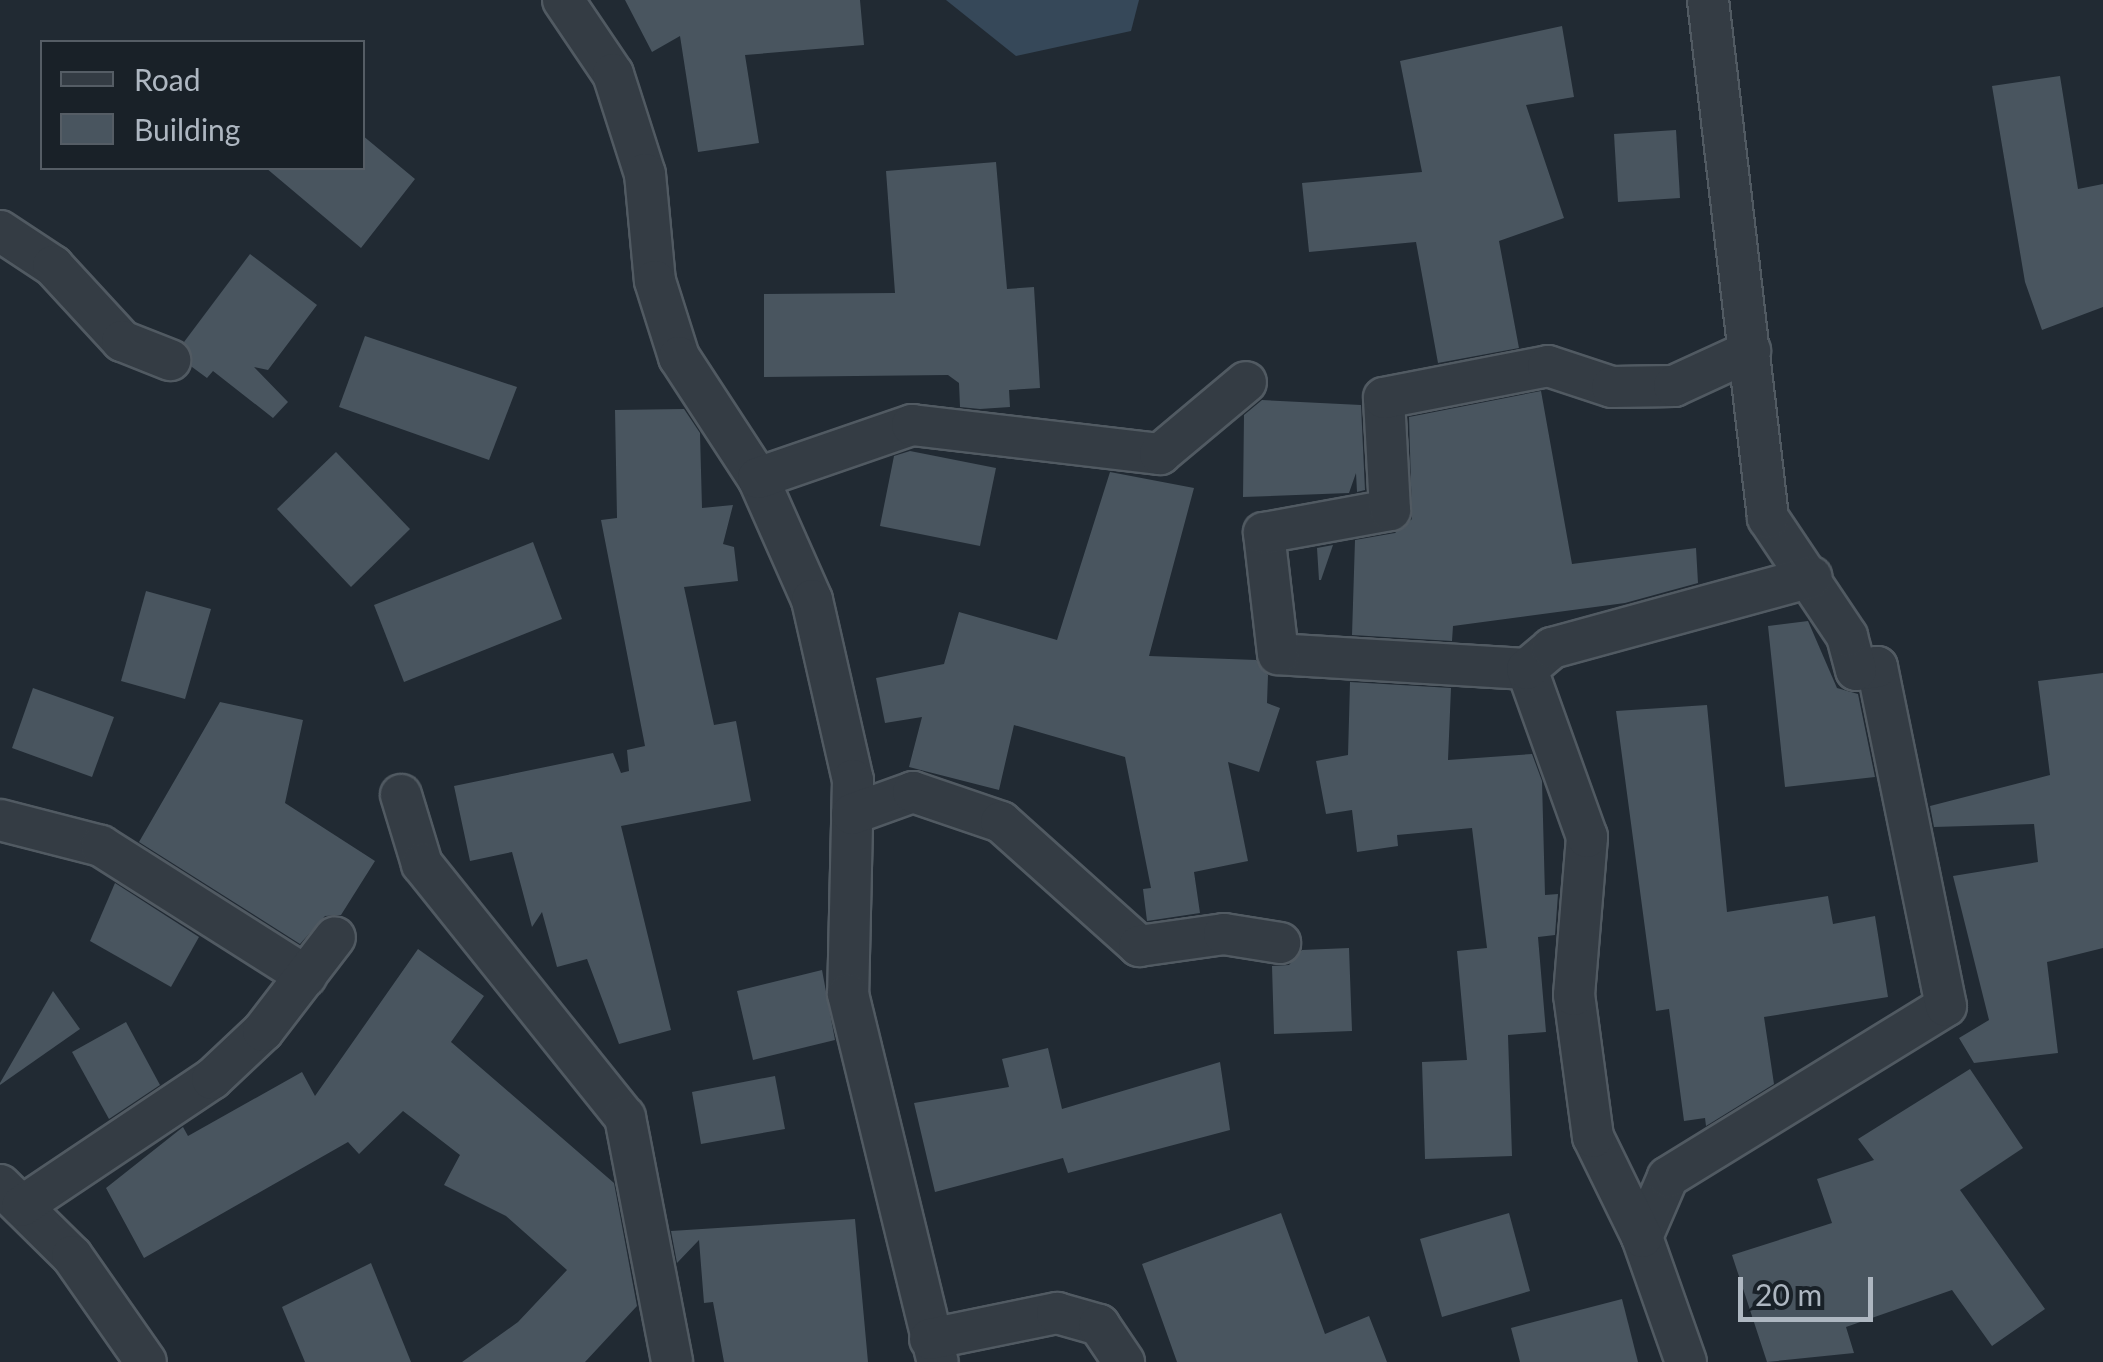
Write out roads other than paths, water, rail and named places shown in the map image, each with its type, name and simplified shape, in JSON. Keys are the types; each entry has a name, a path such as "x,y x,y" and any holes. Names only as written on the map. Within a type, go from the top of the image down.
{"street":[{"path":"563,0 619,90 646,174 654,281 679,357 758,478 812,600 854,780 848,994 934,1350 1056,1313 1099,1325 1124,1362"},
{"path":"1642,1237 1668,1177 1946,1006 1878,667 1856,670 1810,577 1768,518 1708,0"},
{"path":"0,231 53,266 122,341 170,360"},
{"path":"1750,352 1674,386 1612,386 1548,366 1384,398 1390,510 1264,533 1278,654 1526,668 1552,648 1810,577"},
{"path":"758,478 912,425 1160,454 1246,382"},
{"path":"1526,668 1586,837 1574,996 1593,1137 1642,1237 1686,1362"},
{"path":"852,814 913,792 1001,822 1139,946 1224,934 1280,942"},
{"path":"401,795 422,864 625,1117 672,1362"},
{"path":"0,820 100,846 306,976"},
{"path":"146,1362 72,1256 11,1195 212,1080 335,938"}],"water":[{"path":"946,0 1139,0 1131,31 1016,56"}]}
